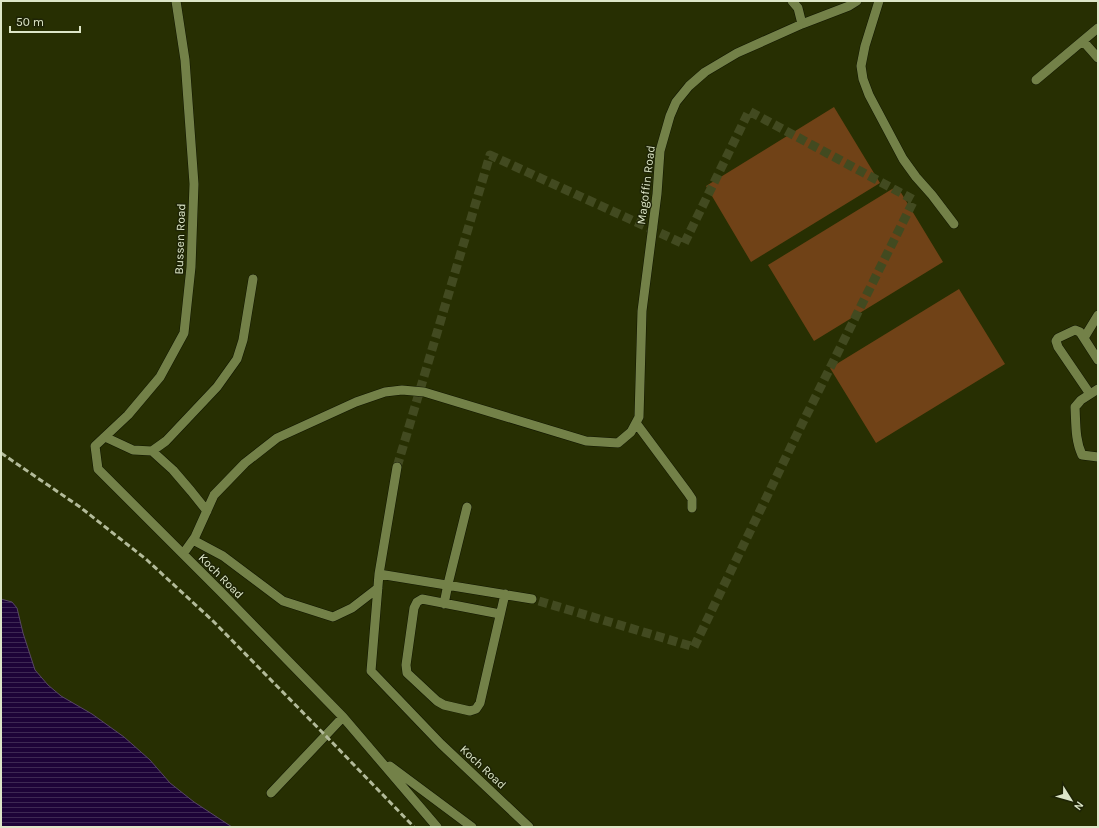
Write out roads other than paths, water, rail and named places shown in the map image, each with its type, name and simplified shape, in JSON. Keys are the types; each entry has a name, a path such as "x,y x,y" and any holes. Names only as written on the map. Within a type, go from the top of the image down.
{"street":[{"name":"Bussen Road","path":"95,446 128,415 160,377 184,333 191,267 194,184 185,60 176,1"},
{"path":"792,1 798,8 802,24"},
{"name":"Magoffin Road","path":"207,511 214,495 244,463 277,438 356,402 386,392 402,390 424,392 586,441 618,443 631,432 639,417 642,311 658,194 660,151 670,116 676,102 689,86 705,72 737,53 802,24 849,6 857,1"},
{"path":"879,1 865,46 861,66 863,79 869,95 903,159 916,178 932,195 954,224"},
{"path":"1036,80 1098,28"},
{"path":"1083,41 1098,58"},
{"path":"105,437 133,450 152,451 166,441 217,387 237,359 243,340 253,279"},
{"path":"1084,338 1098,314"},
{"path":"1098,360 1080,332 1075,330 1058,338 1056,341 1058,347 1094,392 1081,400 1075,407 1077,439 1082,456 1098,457"},
{"path":"636,423 692,499 692,508"},
{"name":"Koch Road","path":"95,446 98,469 343,717 377,757"},
{"path":"152,451 173,470 207,511 195,537 183,554"},
{"path":"193,540 223,556 283,601 333,617 352,608 378,588 396,466"},
{"path":"444,604 467,507"},
{"path":"379,574 448,584 532,599"},
{"name":"Koch Road","path":"378,588 371,671 441,744 529,827"},
{"path":"500,614 422,599 417,602 414,608 406,665 408,673 440,703 470,711 476,709 480,703 505,594"},
{"path":"271,793 343,717"},
{"path":"377,757 437,827"},
{"path":"377,757 472,827"}],"tunnel":[{"path":"397,467 490,155 684,244 749,111 914,200 802,424 694,647 532,599"}],"railway":[{"path":"1,453 80,507 147,560 213,621 414,827"}]}
